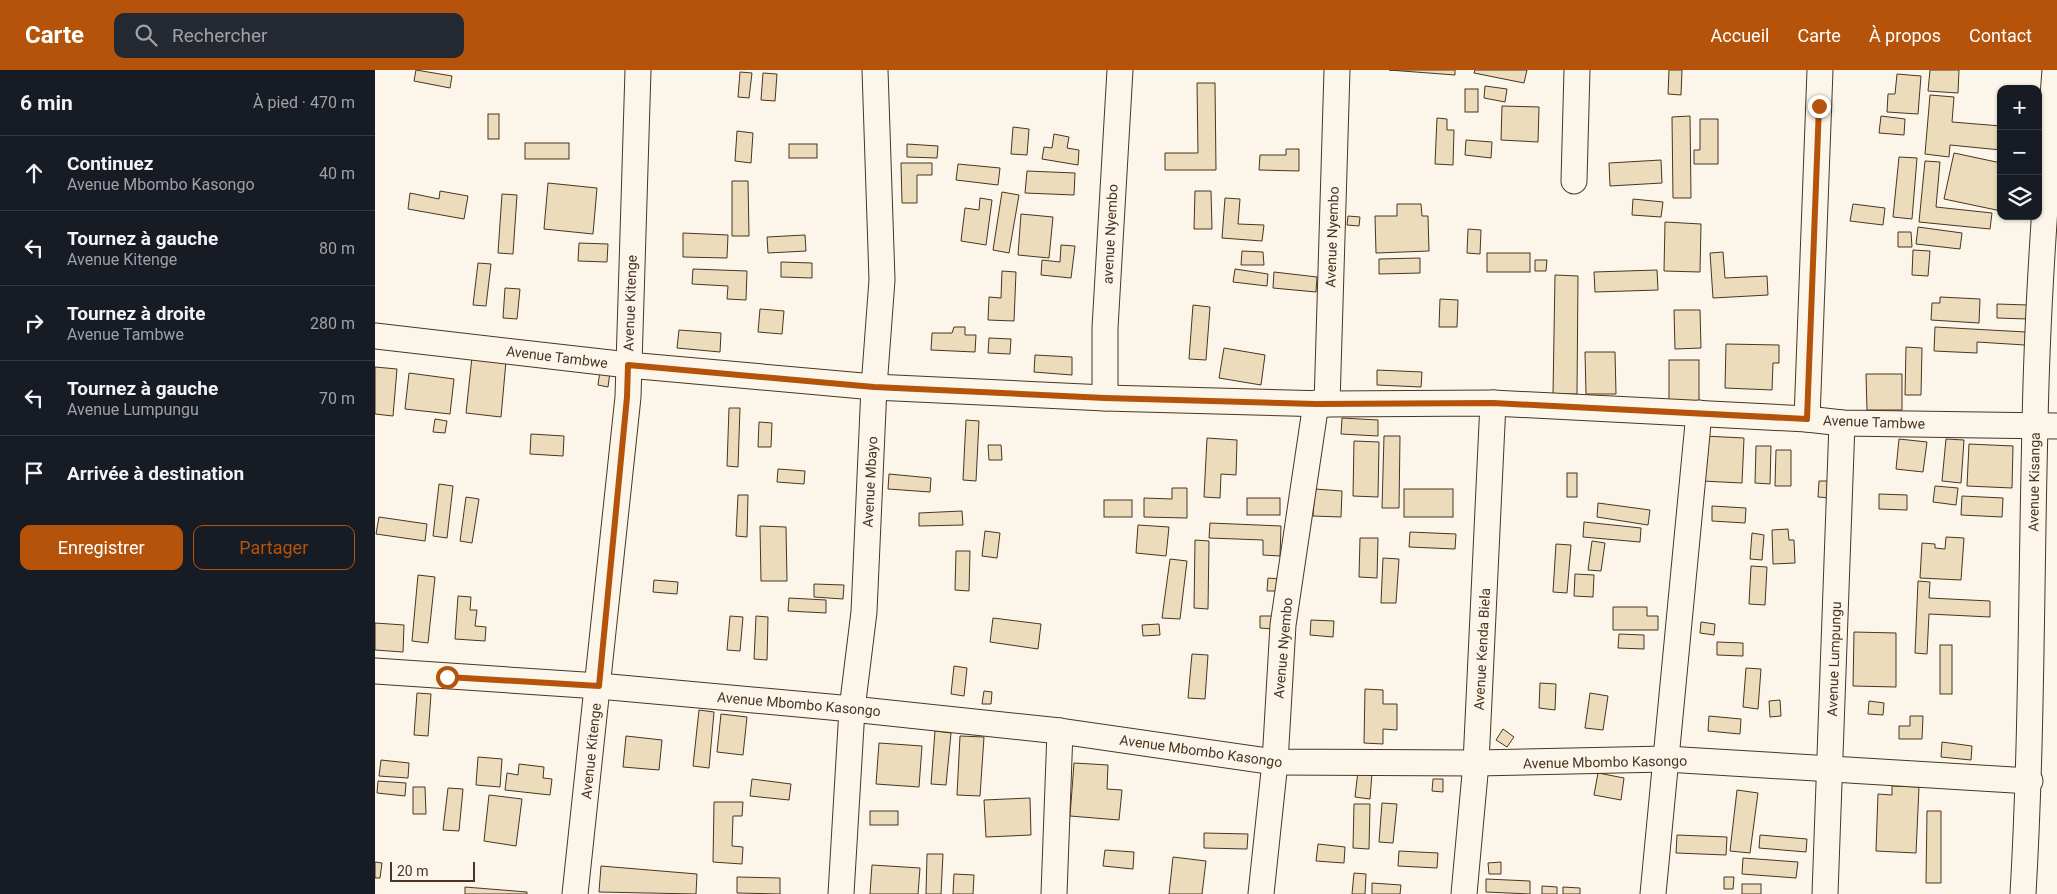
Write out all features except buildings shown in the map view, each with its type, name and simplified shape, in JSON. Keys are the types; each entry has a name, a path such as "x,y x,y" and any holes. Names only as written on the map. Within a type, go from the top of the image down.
{"street":[{"name":"Avenue Kitenge","path":"575,894 599,686 627,406 638,70"},
{"name":"Avenue Mbayo","path":"841,894 852,709 864,612 874,387 881,280 875,70"},
{"name":"avenue Nyembo","path":"1105,398 1105,328 1120,70"},
{"name":"Avenue Nyembo","path":"1261,894 1275,762 1283,625 1322,404 1337,70"},
{"path":"1574,181 1577,70"},
{"path":"1807,419 1820,70"},
{"name":"Avenue Kisanga","path":"2023,894 2046,426 2040,269 2055,70"},
{"name":"Avenue Tambwe","path":"375,336 628,365 874,387 1105,398 1322,404 1493,403 1807,419 1843,423 2046,426"},
{"name":"Avenue Kenda Biela","path":"1464,894 1476,764 1493,403"},
{"path":"1653,894 1699,414"},
{"name":"Avenue Lumpungu","path":"1825,894 1843,423"},
{"name":"Avenue Mbombo Kasongo","path":"375,671 599,686 852,709 1060,731 1275,762 1476,764 1666,759 2030,781"},
{"path":"1054,894 1060,731"}],"route":[{"path":"447,677 599,686 627,397 628,365 874,387 1105,398 1316,404 1493,403 1807,419 1819,106"}]}
